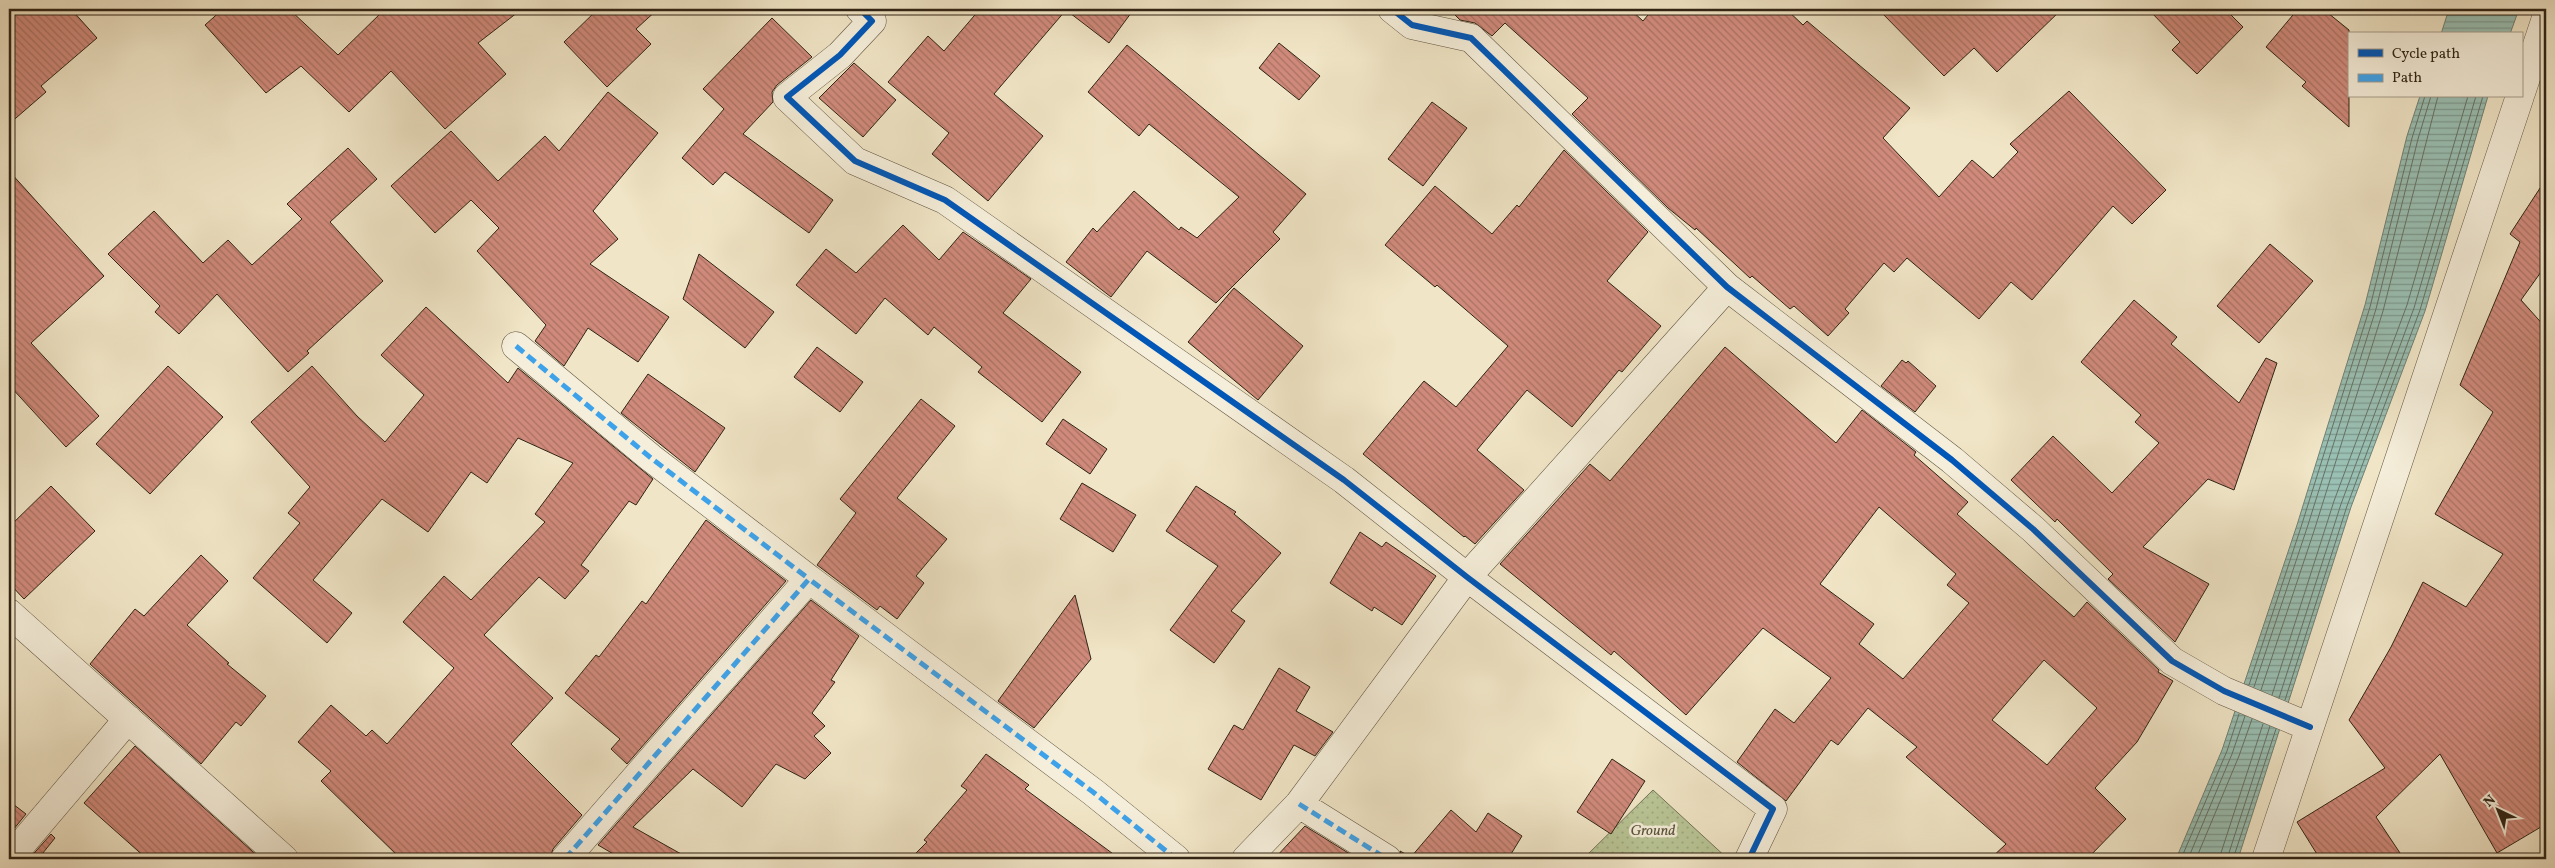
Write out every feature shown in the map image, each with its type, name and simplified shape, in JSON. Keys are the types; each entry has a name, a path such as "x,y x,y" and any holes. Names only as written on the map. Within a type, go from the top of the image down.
{"street":[{"path":"860,9 872,21 840,55 787,98 855,161 945,200 1344,480 1467,577 1773,809 1749,859"},
{"path":"1392,9 1412,24 1471,38 1726,287 1952,460 2032,529 2172,661 2224,692 2310,727"},
{"path":"2522,92 2546,18"},
{"path":"2266,859 2520,98"},
{"path":"1246,859 1299,804 1467,577 1726,287"},
{"path":"516,346 650,458 1093,792 1176,859"},
{"path":"565,859 809,579"},
{"path":"9,613 284,859"},
{"path":"9,859 128,719"},
{"path":"1299,804 1387,859"}],"green space":[{"name":"Ground","path":"1653,790 1728,859 1584,858"}],"water":[{"path":"2449,9 2519,9 2511,32 2442,32"},
{"path":"2419,98 2487,98 2425,311 2351,507 2238,859 2176,859 2222,750 2297,525 2365,305 2407,136"}],"building":[{"path":"9,9 71,9 97,38 41,86 46,92 9,124"},
{"path":"223,9 289,9 338,55 385,9 522,9 478,43 506,74 445,129 391,71 349,112 301,66 266,93 205,25"},
{"path":"598,9 658,9 636,29 651,44 607,87 564,42"},
{"path":"980,9 1134,9 1109,43 1066,10 994,94 1043,136 988,201 932,154 949,133 888,82 928,36 944,51"},
{"path":"1449,9 1630,9 1643,21 1653,9 1786,9 1803,25 1807,21 1910,108 1883,138 1939,197 1972,160 1993,178 2018,152 2010,144 2069,91 2166,190 2132,224 2113,206 2032,300 2011,282 1979,319 1907,258 1894,272 1884,263 1845,309 1849,313 1828,336 1794,306 1790,309 1752,276 1750,278 1696,228 1695,230 1668,208 1572,114 1588,98 1505,23 1492,36 1475,23 1460,20"},
{"path":"1878,9 2062,9 1997,72 1974,48 1944,76"},
{"path":"2148,9 2225,9 2243,27 2197,74 2172,50 2180,42"},
{"path":"2298,9 2323,9 2349,30 2349,127 2302,86 2306,82 2266,47"},
{"path":"772,18 812,57 777,85 772,92 773,102 743,134 833,200 809,233 725,172 713,185 682,158 724,109 703,89"},
{"path":"1279,43 1320,76 1299,100 1259,68"},
{"path":"1127,45 1306,194 1273,232 1280,239 1216,303 1147,251 1111,297 1066,262 1093,228 1097,232 1134,191 1179,230 1181,227 1197,238 1239,197 1149,124 1139,136 1088,92"},
{"path":"854,63 896,100 863,137 819,98"},
{"path":"608,92 658,133 593,211 618,239 590,264 669,317 638,362 588,328 564,366 535,341 546,325 477,251 499,228 471,200 435,233 391,186 451,131 498,181 545,136 559,151"},
{"path":"1432,102 1467,128 1423,186 1388,159"},
{"path":"348,148 377,179 330,222 383,281 307,351 309,353 288,372 217,294 179,334 155,312 160,306 108,254 154,211 203,263 228,240 252,265 302,219 287,204"},
{"path":"1564,150 1648,232 1607,281 1661,326 1622,372 1619,370 1572,427 1527,390 1477,450 1524,490 1475,544 1363,454 1424,381 1456,407 1508,346 1437,285 1435,287 1385,245 1435,186 1492,234 1517,205 1519,207"},
{"path":"9,171 104,276 31,343 99,416 66,447 9,385"},
{"path":"2546,179 2546,265 2521,300 2546,328 2546,824 2497,853 2440,754 2376,817 2404,859 2320,859 2297,822 2385,768 2349,720 2391,647 2423,582 2466,607 2503,554 2435,514 2493,412 2460,385 2520,242 2510,234"},
{"path":"903,225 939,260 963,232 1031,279 1003,313 1081,372 1042,422 978,372 982,367 934,327 928,335 885,298 856,334 796,285 826,249 856,273"},
{"path":"2270,244 2313,281 2259,343 2217,306"},
{"path":"699,254 774,312 745,348 683,299"},
{"path":"1234,288 1303,346 1258,400 1188,342"},
{"path":"2134,300 2177,337 2171,344 2239,403 2266,358 2277,363 2234,490 2208,479 2143,547 2209,584 2175,642 2108,579 2113,574 2057,519 2055,522 2011,480 2053,436 2112,493 2159,443 2135,422 2141,415 2081,362"},
{"path":"426,307 508,383 518,368 653,479 636,505 629,501 581,565 589,571 565,599 539,577 484,635 553,698 511,744 582,815 553,849 550,859 401,859 321,781 331,771 298,742 331,705 366,736 372,730 387,744 454,668 403,622 444,576 471,600 545,522 535,514 573,463 518,438 487,483 471,472 428,532 382,499 313,580 352,613 327,643 253,578 300,523 288,513 310,487 251,422 312,366 357,416 385,442 424,395 381,355"},
{"path":"817,347 863,382 840,412 794,377"},
{"path":"1725,347 1836,443 1862,410 1916,452 1914,455 1968,502 1957,514 2074,617 2087,602 2159,670 2158,672 2173,681 2137,742 2095,788 2126,819 2087,859 1990,859 2006,844 1906,757 1917,747 1868,708 1838,745 1831,740 1786,801 1737,762 1775,709 1794,723 1831,678 1763,628 1686,715 1614,651 1611,655 1500,564 1590,464 1610,481","holes":["1879,507 1956,574 1947,585 1969,603 1903,679 1859,644 1874,624 1820,584","2044,660 2097,708 2047,765 1992,720"]},
{"path":"1902,360 1906,363 1908,361 1936,386 1915,412 1881,386"},
{"path":"168,366 223,417 150,494 96,444"},
{"path":"648,374 725,428 695,472 621,413"},
{"path":"921,399 955,426 897,498 947,539 916,576 924,583 897,619 880,606 877,610 817,565 856,513 840,499"},
{"path":"1063,419 1107,449 1090,474 1046,444"},
{"path":"1082,483 1136,515 1113,552 1060,519"},
{"path":"51,486 95,531 24,599 9,583 9,527"},
{"path":"1196,486 1236,512 1234,514 1281,553 1231,611 1245,621 1214,663 1170,630 1218,566 1166,531"},
{"path":"706,520 786,581 627,764 611,749 620,739 565,693 596,655 599,657 642,601 646,604"},
{"path":"1360,532 1382,547 1386,542 1436,576 1402,625 1374,607 1372,611 1330,583"},
{"path":"201,555 228,581 187,625 229,663 227,664 266,696 241,726 236,722 201,764 90,664 135,609 144,616"},
{"path":"1075,595 1091,659 1034,728 998,701"},
{"path":"811,600 859,636 831,680 835,682 812,713 825,726 814,736 831,753 805,779 776,764 742,807 693,769 633,827 690,859 622,859 598,845"},
{"path":"1279,668 1310,687 1296,711 1333,732 1315,756 1294,745 1261,800 1208,769 1234,725 1243,730"},
{"path":"135,746 261,859 147,859 84,803"},
{"path":"986,754 1029,785 1025,789 1120,859 910,859 927,842 924,840 967,790 961,786"},
{"path":"1612,759 1645,781 1611,834 1577,812"},
{"path":"9,801 26,814 9,835"},
{"path":"1451,810 1476,832 1488,813 1522,836 1508,859 1403,859 1400,851 1411,857"},
{"path":"1305,826 1358,859 1274,859"},
{"path":"51,834 55,838 38,859 29,859"}],"marked path":[{"path":"516,346 651,458 809,579"},
{"path":"565,859 809,579 1093,792 1176,859"},
{"path":"1299,804 1387,859"}],"cycle path":[{"path":"860,9 872,21 840,55 787,97 855,161 945,200 1344,480 1467,577 1773,809 1749,859"},
{"path":"1392,9 1412,25 1471,38 1727,287 1952,460 2033,529 2172,661 2224,691 2310,727"}]}
